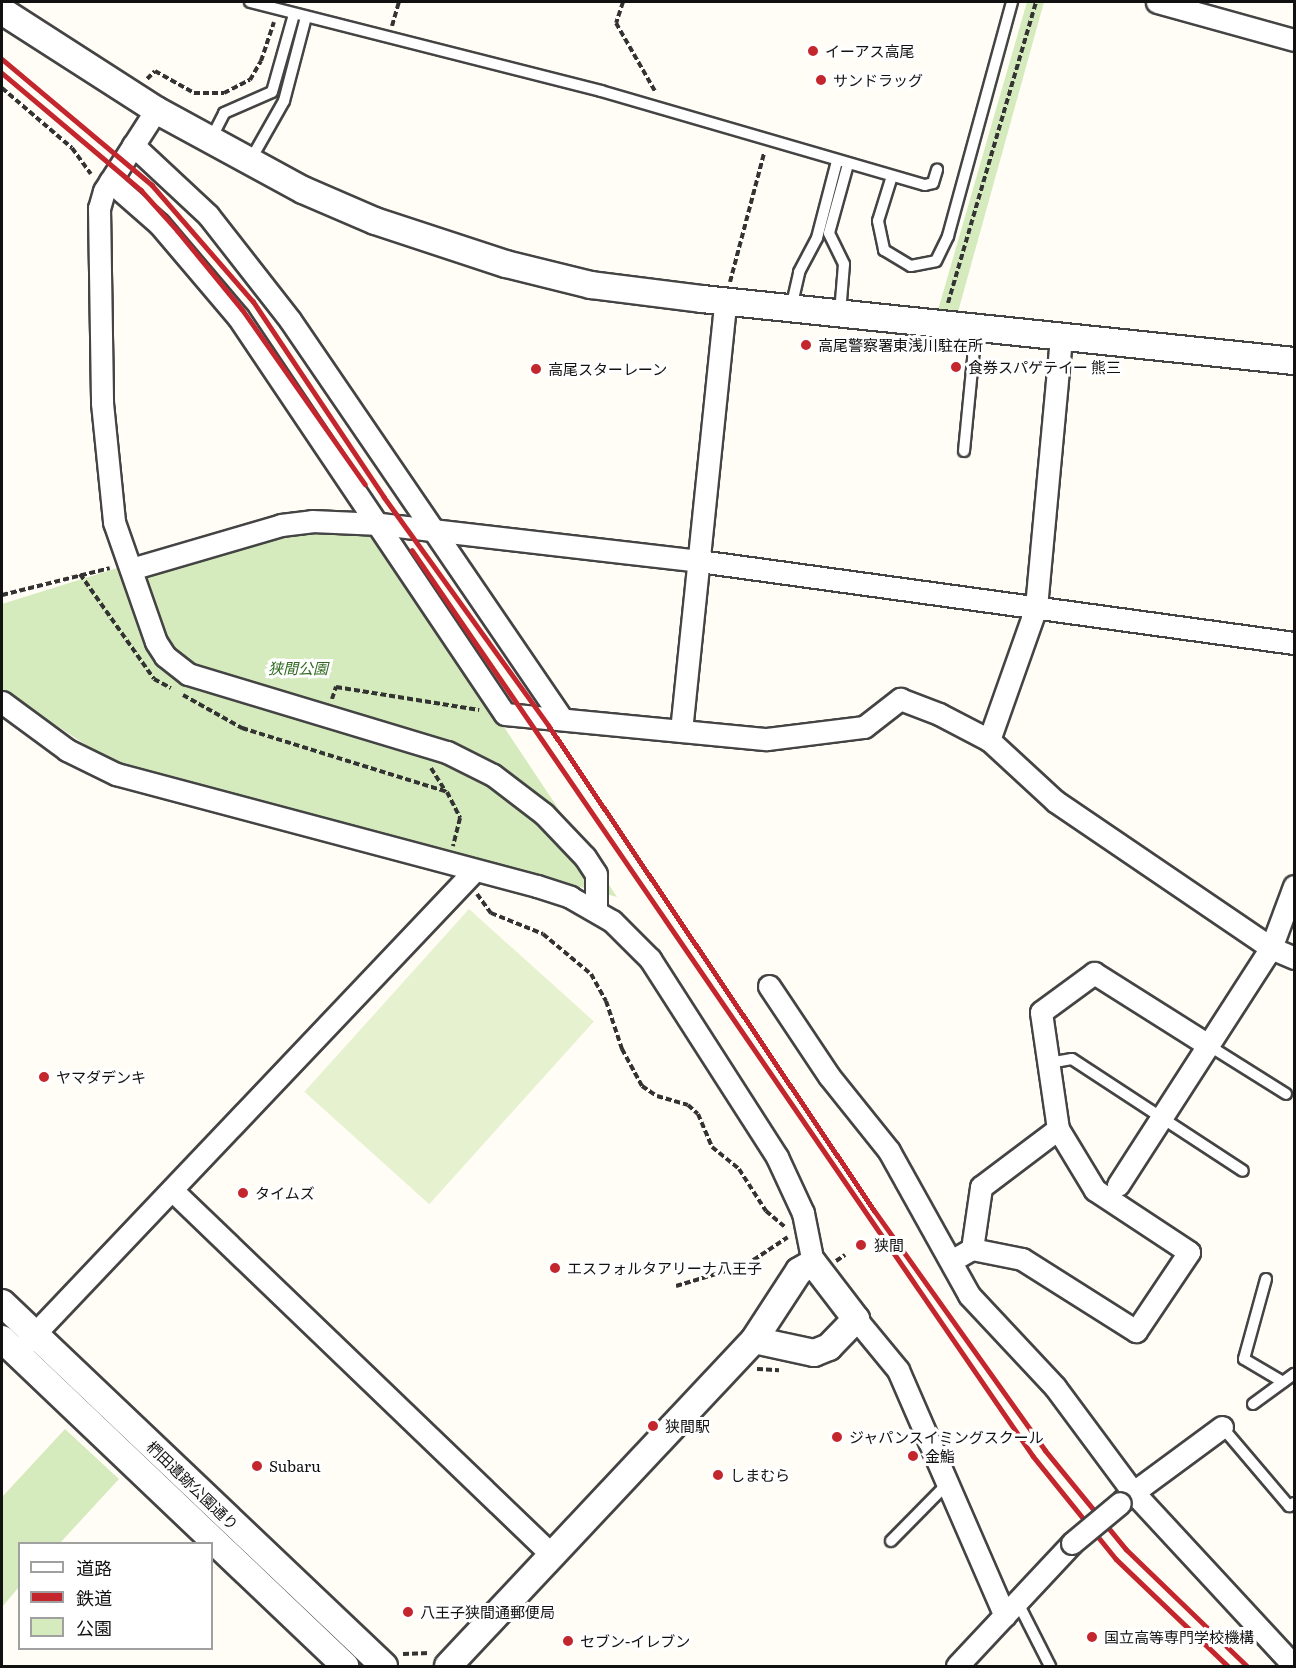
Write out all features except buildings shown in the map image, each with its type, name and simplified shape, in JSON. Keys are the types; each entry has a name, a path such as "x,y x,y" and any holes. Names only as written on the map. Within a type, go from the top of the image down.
{"street":[{"path":"1157,2 1294,40"},
{"path":"2,11 156,110 303,190 375,221 506,264 591,285 723,293 791,308 840,314 1294,361"},
{"path":"156,110 107,186 99,208 102,403 114,522 156,642 176,666 188,674 447,752 493,775 544,814 585,857 596,874 596,911"},
{"path":"134,145 208,215 290,320 562,717"},
{"path":"107,186 159,224 238,317 380,524 505,714 562,717 767,739 864,727 900,699 939,714 988,740 1055,801 1271,948 1294,958"},
{"path":"681,731 723,293"},
{"path":"988,740 1036,607 1061,338"},
{"path":"131,568 281,525 312,521 380,524 431,528 699,561 1294,643"},
{"path":"2,702 67,750 116,774 554,891 596,911 650,959 777,1156 824,1262 855,1319 898,1370 948,1482 1012,1609"},
{"path":"9,1346 35,1334 475,870"},
{"path":"1118,1185 1271,948 1294,886"},
{"path":"951,1261 972,1249 1022,1259 1136,1331 1189,1252 1095,1190 1058,1129 1041,1012 1094,973 1208,1045"},
{"path":"769,986 829,1076 889,1151 969,1295 1054,1387 1126,1497 1291,1655"},
{"path":"972,1249 981,1187 1058,1129"},
{"path":"172,1190 552,1555"},
{"path":"442,1658 552,1555 754,1340 799,1271 824,1262"},
{"name":"椚田遺跡公園通り","path":"2,1303 390,1658"},
{"path":"754,1340 814,1353 829,1347 855,1319"},
{"name":"椚田遺跡公園通り","path":"9,1346 345,1666"},
{"path":"957,1666 1072,1543 1126,1497 1222,1427"}],"lane":[{"path":"250,2 602,91 892,176 925,184 933,183 937,170"},
{"path":"892,176 878,221 884,250 911,266 936,261 948,236 1012,2"},
{"path":"211,140 224,113 272,92 294,14"},
{"path":"250,161 284,101 306,17"},
{"path":"791,308 799,272 817,238 842,162"},
{"path":"840,314 844,264 829,233 842,162"},
{"path":"964,451 976,328"},
{"path":"1208,1045 1286,1094"},
{"path":"1049,1064 1072,1059 1163,1116 1243,1171"},
{"path":"1266,1279 1244,1359 1283,1382"},
{"path":"1253,1404 1294,1374"},
{"path":"1222,1427 1288,1506 1294,1503"},
{"path":"891,1541 948,1482"},
{"path":"1012,1609 1050,1666"}],"path":[{"path":"623,2 616,23 654,90 665,94"},
{"path":"942,324 1036,2"},
{"path":"145,81 155,71 194,93 224,93 250,80 261,61 277,9"},
{"path":"2,88 72,148 107,186"},
{"path":"723,293 729,284 767,141"},
{"path":"2,595 80,574 130,564 131,568"},
{"path":"80,574 154,678 242,728 447,792 460,818 451,852"},
{"path":"332,700 336,687 505,714"},
{"path":"483,891 476,893 491,913 543,934 591,974 606,1001 622,1049 642,1086 657,1096 688,1105 698,1114 712,1148 739,1168 766,1211 793,1233"},
{"path":"787,1216 795,1244"},
{"path":"676,1286 746,1265 793,1233"},
{"path":"824,1262 845,1255"},
{"path":"747,1378 755,1369 784,1370"},
{"path":"390,1658 406,1656 442,1658"}],"green space":[{"path":"1027,2 1044,2 958,312 938,310"},
{"name":"狭間公園","path":"334,518 367,521 617,897 109,760 2,690 2,604 130,564"},
{"path":"469,909 594,1021 429,1204 304,1092"},
{"path":"65,1429 119,1479 61,1542 18,1542 18,1588 2,1607 2,1497"}],"railway":[{"path":"2,59 152,185 253,301 384,497 549,726 874,1210 1045,1450 1126,1549 1247,1666"},
{"path":"2,73 141,190 177,230 242,309 365,484"},
{"path":"412,550 1033,1456 1116,1559 1228,1666"}],"place":[{"name":"イーアス高尾","path":"813,51"},
{"name":"サンドラッグ","path":"821,80"},
{"name":"高尾警察署東浅川駐在所","path":"806,345"},
{"name":"食券スパゲテイー 熊三","path":"956,367"},
{"name":"高尾スターレーン","path":"536,369"},
{"name":"ヤマダデンキ","path":"44,1077"},
{"name":"タイムズ","path":"243,1193"},
{"name":"狭間","path":"861,1245"},
{"name":"エスフォルタアリーナ八王子","path":"555,1268"},
{"name":"狭間駅","path":"653,1426"},
{"name":"ジャパンスイミングスクール","path":"837,1437"},
{"name":"金鮨","path":"913,1456"},
{"name":"Subaru","path":"257,1466"},
{"name":"しまむら","path":"718,1475"},
{"name":"八王子狭間通郵便局","path":"408,1612"},
{"name":"国立高等専門学校機構","path":"1092,1637"},
{"name":"セブン-イレブン","path":"568,1641"}]}
